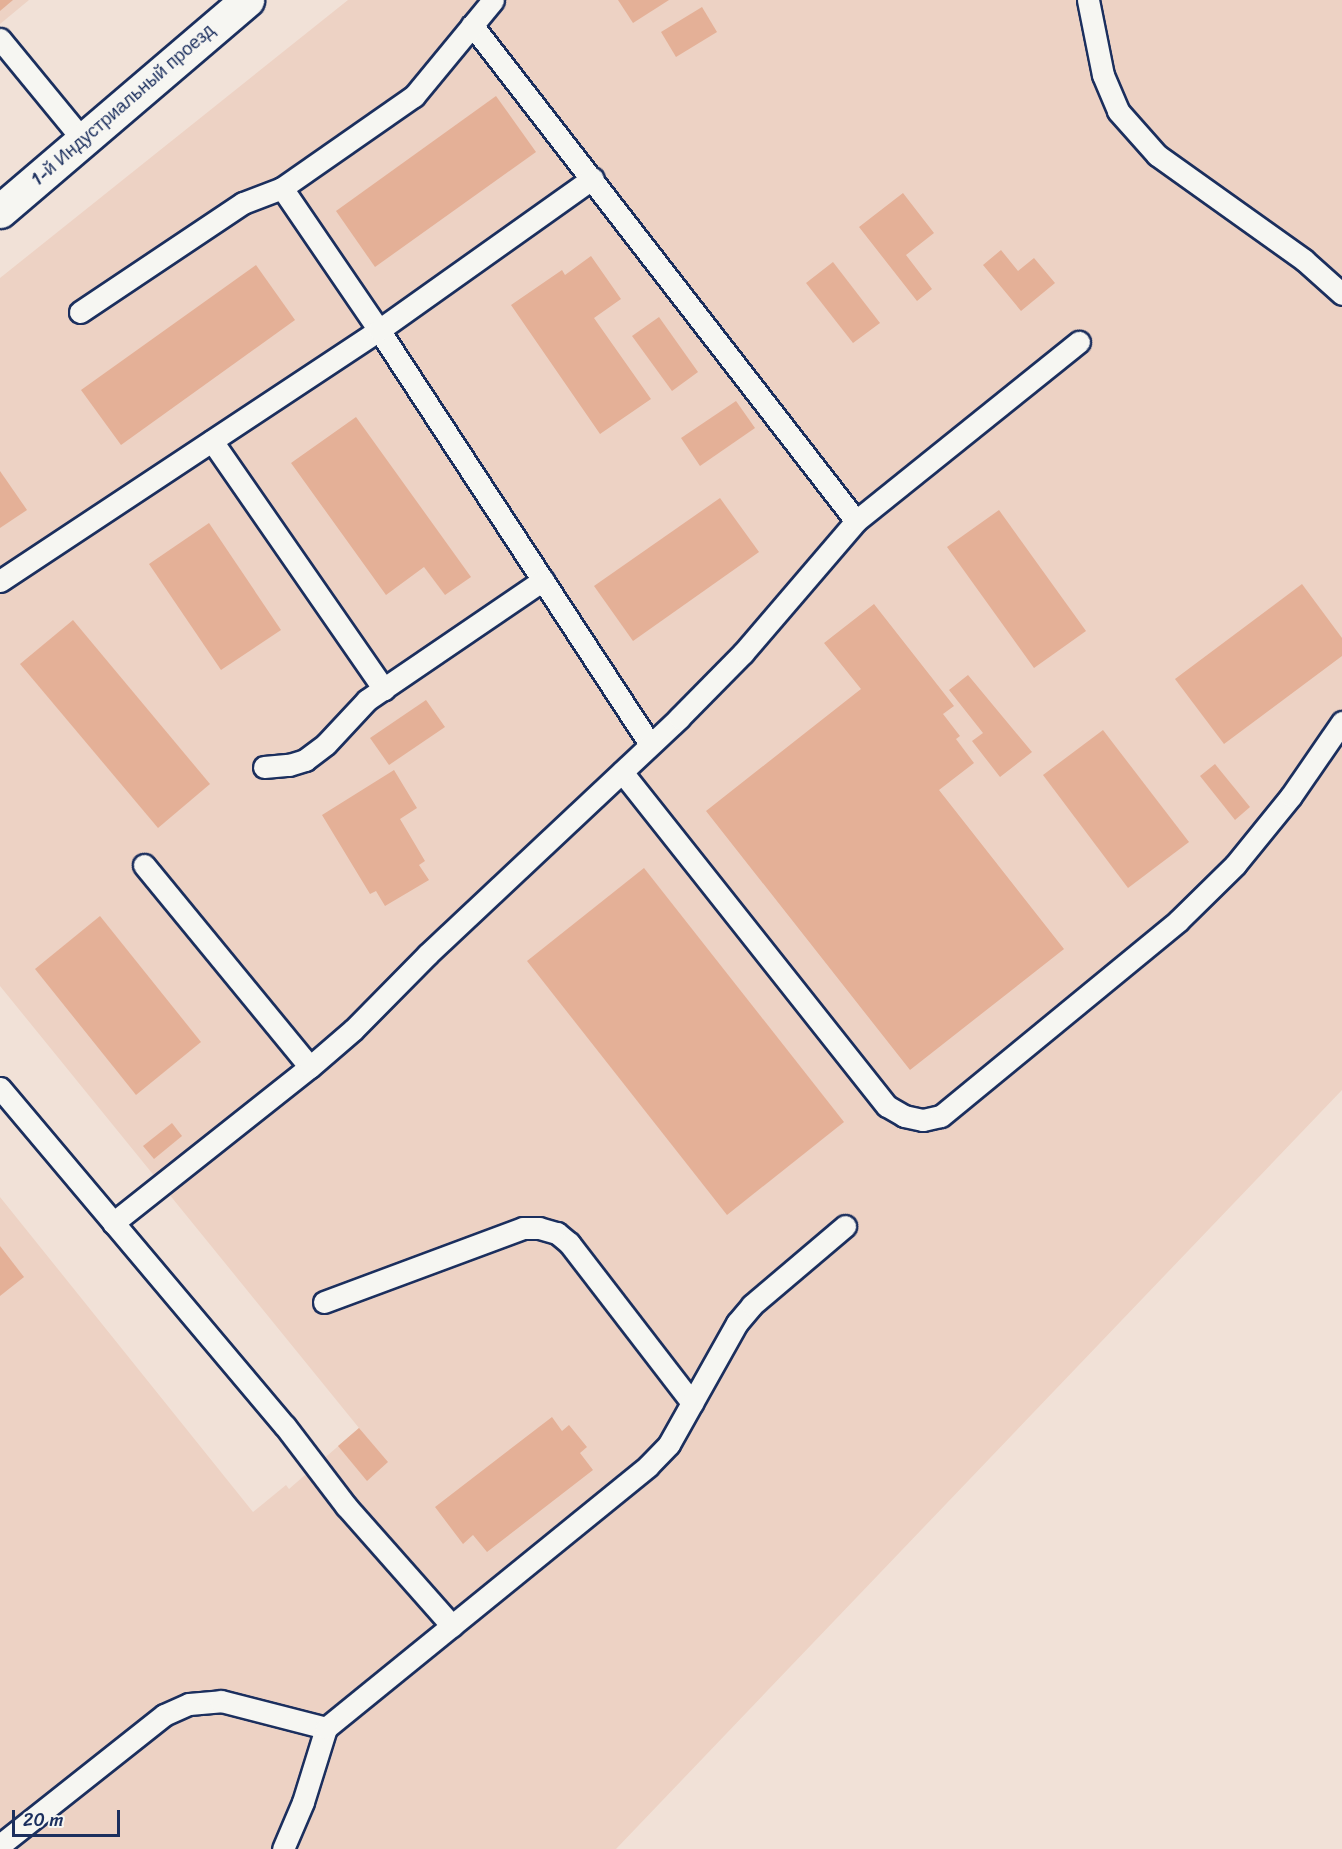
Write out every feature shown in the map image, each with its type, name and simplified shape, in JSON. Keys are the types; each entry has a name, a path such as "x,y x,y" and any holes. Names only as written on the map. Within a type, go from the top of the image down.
{"street":[{"name":"1-й Индустриальный проезд","path":"0,211 247,0"}],"lane":[{"path":"81,312 243,203 282,188 414,96 493,0"},
{"path":"1088,0 1103,75 1118,111 1157,155 1304,260 1342,294"},
{"path":"472,25 593,178 856,521"},
{"path":"0,39 83,140"},
{"path":"0,581 379,330 593,178"},
{"path":"282,188 379,330 650,744"},
{"path":"113,1223 310,1067 353,1030 428,954 622,772 743,653 856,521 1079,342"},
{"path":"212,441 384,689"},
{"path":"264,766 289,765 305,760 326,744 361,705 543,580"},
{"path":"622,772 886,1106 904,1116 923,1120 941,1116 1178,921 1235,865 1291,796 1342,722"},
{"path":"144,865 310,1067"},
{"path":"0,1088 285,1426 346,1506 452,1626"},
{"path":"283,1849 303,1802 326,1728 648,1466 669,1444 737,1323 752,1305 845,1226"},
{"path":"324,1302 523,1228 539,1228 556,1233 569,1243 692,1403"},
{"path":"0,1845 164,1715 189,1704 220,1701 326,1728"}],"shaded area":[{"path":"0,0 29,0 0,24"},
{"path":"348,0 1342,0 1342,1090 616,1849 0,1849 0,1197 253,1512 286,1485 289,1489 359,1428 0,986 0,278"}],"building":[{"path":"0,0 13,0 0,11"},
{"path":"618,0 669,0 633,23"},
{"path":"702,7 717,32 676,57 661,32"},
{"path":"496,96 536,152 375,267 336,211"},
{"path":"903,193 934,233 906,255 932,289 917,301 859,227"},
{"path":"1001,250 1018,271 1034,258 1055,283 1021,311 983,265"},
{"path":"591,256 621,299 594,318 651,399 600,434 511,305 562,270 565,275"},
{"path":"833,262 880,323 853,343 806,283"},
{"path":"256,265 295,320 121,445 81,390"},
{"path":"659,317 698,372 672,391 632,336"},
{"path":"736,401 755,428 700,466 681,438"},
{"path":"356,417 471,577 445,595 424,567 386,595 291,463"},
{"path":"0,471 27,510 0,528"},
{"path":"720,498 759,552 633,641 594,586"},
{"path":"999,510 1086,631 1034,668 947,547"},
{"path":"209,523 281,630 221,670 149,564"},
{"path":"1302,584 1342,638 1342,656 1224,744 1175,679"},
{"path":"874,604 954,706 943,714 960,736 956,739 974,763 939,790 1064,949 910,1070 706,811 861,689 824,643"},
{"path":"73,620 210,784 158,828 20,664"},
{"path":"968,675 1032,752 1000,777 972,741 983,733 949,690"},
{"path":"426,700 445,727 389,765 370,738"},
{"path":"1103,730 1189,842 1128,888 1043,775"},
{"path":"1215,764 1250,807 1235,820 1200,776"},
{"path":"394,770 417,808 400,819 425,861 419,865 429,880 385,906 376,891 370,894 322,815"},
{"path":"644,868 844,1122 727,1215 527,961"},
{"path":"100,916 201,1042 136,1095 35,969"},
{"path":"172,1123 182,1136 154,1159 143,1146"},
{"path":"0,1246 24,1277 0,1296"},
{"path":"552,1417 562,1431 569,1425 587,1447 580,1453 593,1470 487,1552 473,1535 463,1544 435,1507"},
{"path":"359,1428 388,1462 367,1481 338,1446"}]}
